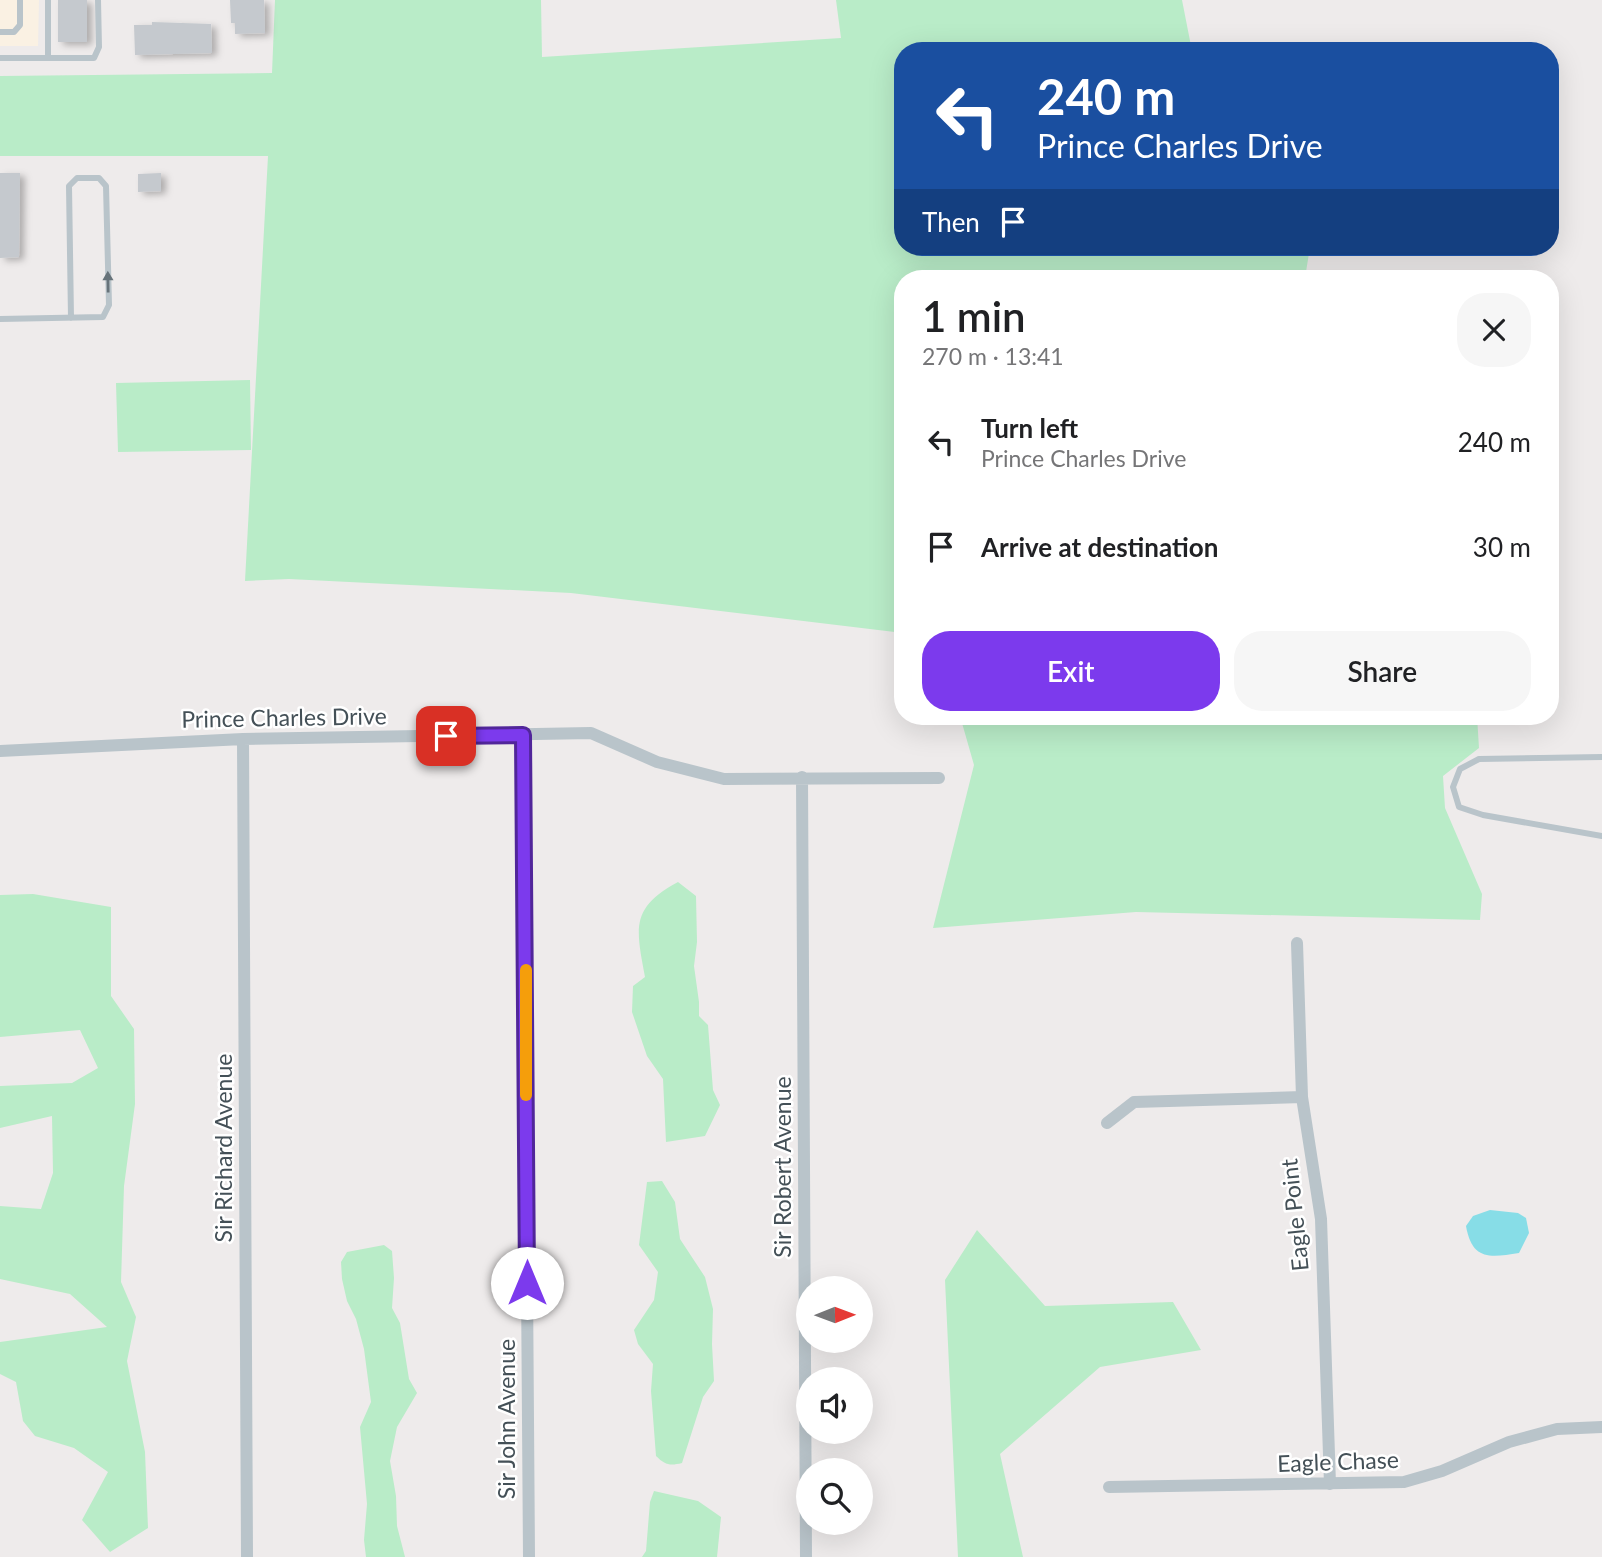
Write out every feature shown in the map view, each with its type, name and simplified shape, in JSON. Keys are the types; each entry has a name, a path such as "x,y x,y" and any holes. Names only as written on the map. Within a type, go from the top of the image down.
{"street":[{"name":"Prince Charles Drive","path":"0,751 243,739 591,733 657,762 724,779 939,778"},
{"name":"Sir John Avenue","path":"523,735 529,1557"},
{"name":"Sir Richard Avenue","path":"243,739 247,1557"},
{"name":"Sir Robert Avenue","path":"802,777 807,1557"},
{"name":"Eagle Point","path":"1297,943 1302,1097 1321,1219 1330,1484"},
{"path":"1107,1123 1134,1102 1302,1097"},
{"name":"Eagle Chase","path":"1109,1488 1404,1482 1443,1471 1509,1442 1557,1429 1602,1427"}],"lane":[{"path":"0,32 14,32 20,25 20,0"},
{"path":"48,0 48,57"},
{"path":"0,58 94,58 99,47 98,0"},
{"path":"0,319 71,318 103,317 109,305 106,186 99,178 77,178 69,186 71,318"},
{"path":"1602,757 1479,759 1460,769 1453,787 1460,807 1471,811 1602,836"}],"shaded area":[{"path":"0,0 39,0 38,46 0,46"}],"green space":[{"path":"275,0 541,0 542,57 841,38 836,0 1182,0 1190,42 894,42 894,256 1309,256 1306,270 894,270 894,632 571,593 289,579 245,581 268,156 0,156 0,76 272,73"},
{"path":"250,380 251,450 118,452 116,383"},
{"path":"963,725 1478,725 1479,748 1443,776 1445,808 1482,894 1480,920 1136,912 933,928 974,765"},
{"path":"678,882 696,896 697,942 694,966 699,1016 708,1025 713,1090 720,1105 705,1136 666,1142 663,1079 647,1056 632,1012 633,986 645,977 639,932 644,911 651,901"},
{"path":"33,894 111,907 111,996 134,1029 135,1104 124,1186 121,1282 136,1317 127,1361 145,1452 148,1528 110,1552 82,1520 108,1472 74,1448 35,1436 23,1421 16,1382 0,1374 0,1342 107,1327 70,1294 0,1279 0,1206 41,1209 53,1173 52,1116 0,1128 0,1086 72,1083 98,1068 80,1030 0,1037 0,895"},
{"path":"662,1181 675,1202 680,1239 705,1277 713,1309 714,1381 703,1397 682,1463 674,1464 665,1463 656,1456 651,1391 653,1364 638,1344 634,1330 654,1300 658,1272 639,1245 647,1182"},
{"path":"977,1230 1045,1306 1173,1302 1201,1350 1100,1367 1000,1454 1023,1557 958,1557 945,1280"},
{"path":"384,1245 392,1251 392,1308 400,1323 409,1379 417,1393 397,1427 390,1461 396,1496 397,1526 405,1557 366,1557 364,1540 367,1504 360,1427 371,1402 364,1349 342,1279 341,1262 347,1252"},
{"path":"654,1491 698,1501 721,1517 717,1557 642,1557 646,1551 650,1502"}],"water":[{"path":"1490,1210 1518,1213 1526,1218 1529,1233 1519,1253 1491,1256 1477,1251 1466,1226 1473,1216"}],"building":[{"path":"58,0 87,0 87,42 58,42"},
{"path":"230,0 264,0 265,33 235,34 235,23 231,23"},
{"path":"152,22 211,24 212,53 135,55 134,25 152,25"},
{"path":"0,173 20,173 19,257 0,258"},
{"path":"161,173 161,191 138,192 138,174"}],"slow traffic":[{"path":"526,970 526,1095"}],"route":[{"path":"446,736 523,735 527,1283"}]}
